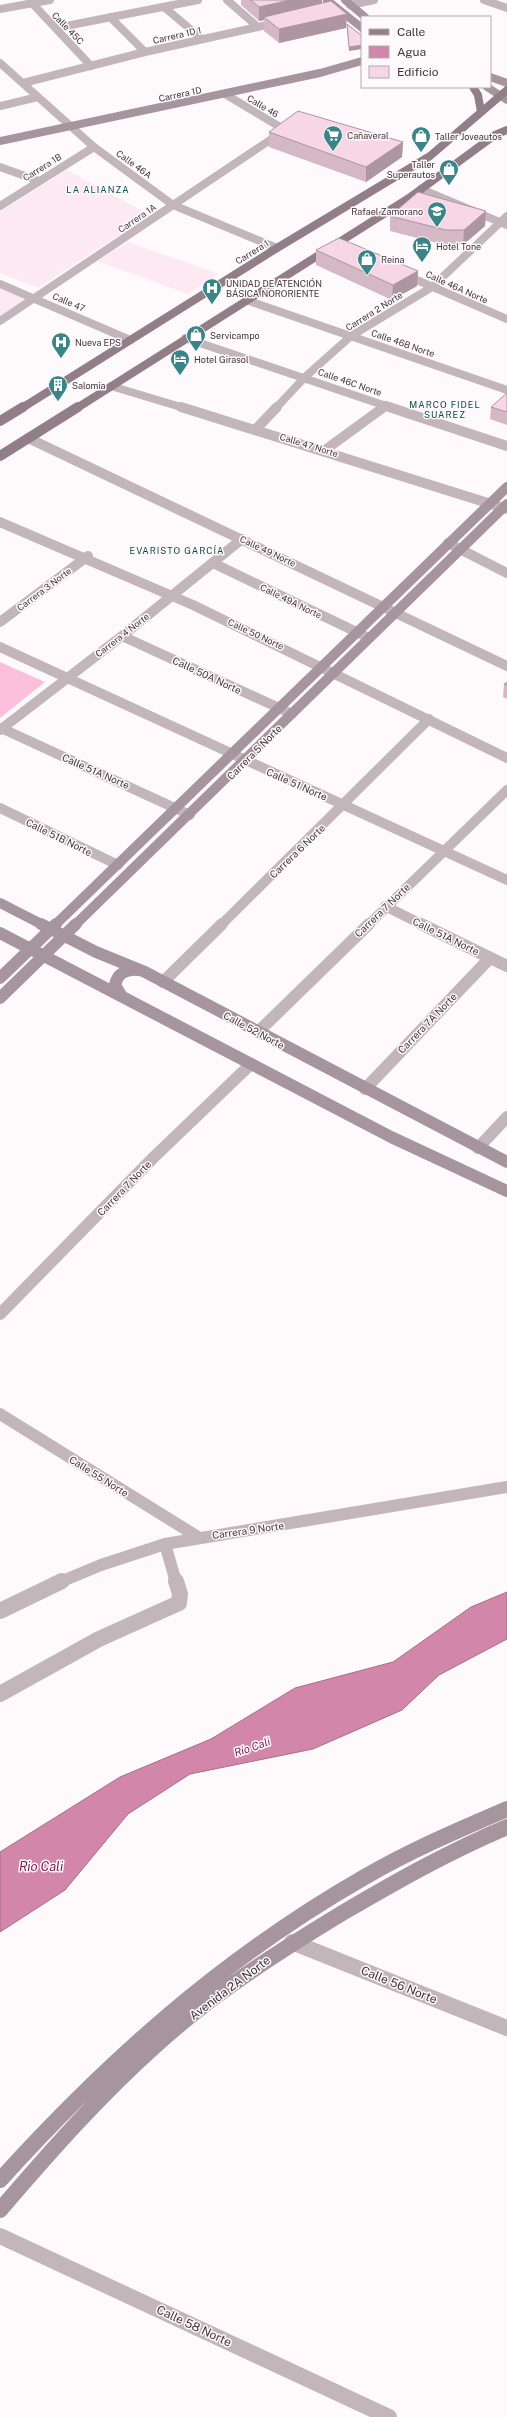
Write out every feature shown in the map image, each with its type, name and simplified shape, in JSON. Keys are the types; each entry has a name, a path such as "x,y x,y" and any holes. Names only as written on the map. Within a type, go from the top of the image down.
{"main road":[{"path":"474,88 478,95 481,112"},
{"name":"Carrera 1","path":"0,421 277,248 430,156 507,90"},
{"path":"0,456 334,245 421,189 495,136 507,131"}],"street":[{"path":"0,9 50,0"},
{"path":"56,28 198,0"},
{"path":"227,0 258,27"},
{"path":"327,0 334,10 361,27"},
{"path":"345,0 364,16"},
{"path":"350,5 374,0"},
{"path":"484,0 507,8"},
{"name":"Calle 45C","path":"32,3 92,66"},
{"path":"164,7 202,39"},
{"path":"110,17 144,52"},
{"name":"Carrera 1D 1","path":"23,83 144,52 288,20"},
{"name":"Carrera 1D","path":"0,147 355,64 361,61"},
{"name":"Calle 46A","path":"0,63 94,147 173,205 277,248"},
{"path":"355,64 361,67"},
{"name":"Carrera 1D","path":"0,141 74,129 233,98 361,68"},
{"path":"491,77 507,83"},
{"path":"489,88 507,100"},
{"name":"Calle 46","path":"225,94 284,130"},
{"path":"0,106 38,97"},
{"name":"Carrera 1A","path":"0,321 35,299 284,130"},
{"name":"Carrera 1B","path":"0,206 94,147"},
{"path":"0,167 38,181"},
{"path":"421,189 505,221"},
{"name":"Carrera 2 Norte","path":"256,429 305,377 351,336 432,287 505,221"},
{"path":"334,245 347,250"},
{"name":"Calle 46A Norte","path":"397,272 507,319"},
{"name":"Calle 47","path":"0,284 130,340"},
{"name":"Calle 46B Norte","path":"246,300 507,390"},
{"name":"Calle 46C Norte","path":"185,338 507,446"},
{"name":"Calle 47 Norte","path":"111,386 325,450 506,507"},
{"path":"325,450 386,405"},
{"name":"Calle 49 Norte","path":"28,438 383,605 507,666"},
{"name":"Carrera 5 Norte","path":"0,978 177,808 383,605 490,502 507,488"},
{"name":"Carrera 5 Norte","path":"0,998 246,761 460,549 506,507"},
{"name":"Calle 50 Norte","path":"0,522 88,556 172,595 322,665 507,758"},
{"name":"Carrera 4 Norte","path":"1,729 122,636 242,539"},
{"path":"448,543 507,573"},
{"name":"Carrera 3 Norte","path":"0,622 88,556"},
{"name":"Calle 49A Norte","path":"213,563 369,638"},
{"name":"Calle 50A Norte","path":"122,636 292,714"},
{"name":"Calle 51 Norte","path":"0,647 507,880"},
{"name":"Carrera 6 Norte","path":"163,982 344,805 429,719"},
{"name":"Calle 51A Norte","path":"1,729 190,815"},
{"name":"Carrera 7 Norte","path":"258,1032 385,906 507,790"},
{"name":"Calle 51B Norte","path":"0,808 118,865"},
{"name":"Calle 52 Norte","path":"0,903 52,929 62,938 145,972 365,1089 507,1162"},
{"name":"Calle 51A Norte","path":"385,906 507,966"},
{"path":"0,932 34,946 44,955 391,1137 507,1191"},
{"path":"34,946 62,938"},
{"name":"Carrera 7A Norte","path":"365,1089 490,958"},
{"path":"121,995 114,985 117,977 130,970 145,972"},
{"name":"Carrera 7 Norte","path":"0,1314 153,1158 251,1064"},
{"path":"478,1148 507,1117"},
{"name":"Calle 55 Norte","path":"0,1414 198,1537"},
{"name":"Carrera 9 Norte","path":"0,1612 43,1588 123,1556 165,1544 198,1537 294,1524 507,1487"},
{"path":"0,1694 99,1639 179,1603 180,1594 165,1544"},
{"name":"Avenida 2A Norte","path":"0,2180 43,2130 117,2057 198,1988 279,1929 380,1869 470,1823 507,1809"},
{"name":"Avenida 2A Norte","path":"0,2210 56,2145 132,2067 212,1999 292,1942 397,1881 464,1845 507,1827"},
{"name":"Calle 56 Norte","path":"292,1942 507,2028"},
{"name":"Calle 58 Norte","path":"0,2236 388,2417"}],"shaded area":[{"path":"67,170 150,215 38,288 0,273 0,212"},
{"path":"128,242 219,274 188,294 97,261"},
{"path":"0,284 35,299 0,321"},
{"path":"0,662 45,682 0,718"}],"water":[{"name":"Rio Cali","path":"507,1592 507,1639 439,1675 402,1710 313,1749 190,1774 128,1814 65,1890 0,1932 0,1852 120,1777 211,1739 295,1688 393,1662 471,1607"}],"building":[{"path":"251,0 290,0 259,7"},
{"path":"331,1 347,14 279,29 264,17"},
{"path":"347,24 361,35 361,45 349,47"},
{"path":"298,111 403,142 366,167 269,132"},
{"path":"418,192 486,211 464,230 446,230 390,216"},
{"path":"339,238 418,271 393,285 316,250"},
{"path":"507,393 507,412 491,407"}],"place":[{"name":"Cañaveral","path":"333,152"},
{"name":"Taller Joveautos","path":"421,153"},
{"name":"Taller Superautos","path":"449,186"},
{"name":"Rafael Zamorano","path":"437,228"},
{"name":"Hotel Tone","path":"422,263"},
{"name":"Reina","path":"367,276"},
{"name":"UNIDAD DE ATENCIÓN BÁSICA NORORIENTE","path":"212,305"},
{"name":"Servicampo","path":"196,352"},
{"name":"Nueva EPS","path":"61,359"},
{"name":"Hotel Girasol","path":"180,376"},
{"name":"Salomia","path":"58,402"}],"district":[{"name":"LA ALIANZA","path":"98,189"},
{"name":"MARCO FIDEL SUAREZ","path":"445,410"},
{"name":"EVARISTO GARCÍA","path":"177,550"}],"water label":[{"name":"Río Cali","path":"252,1747"}]}
